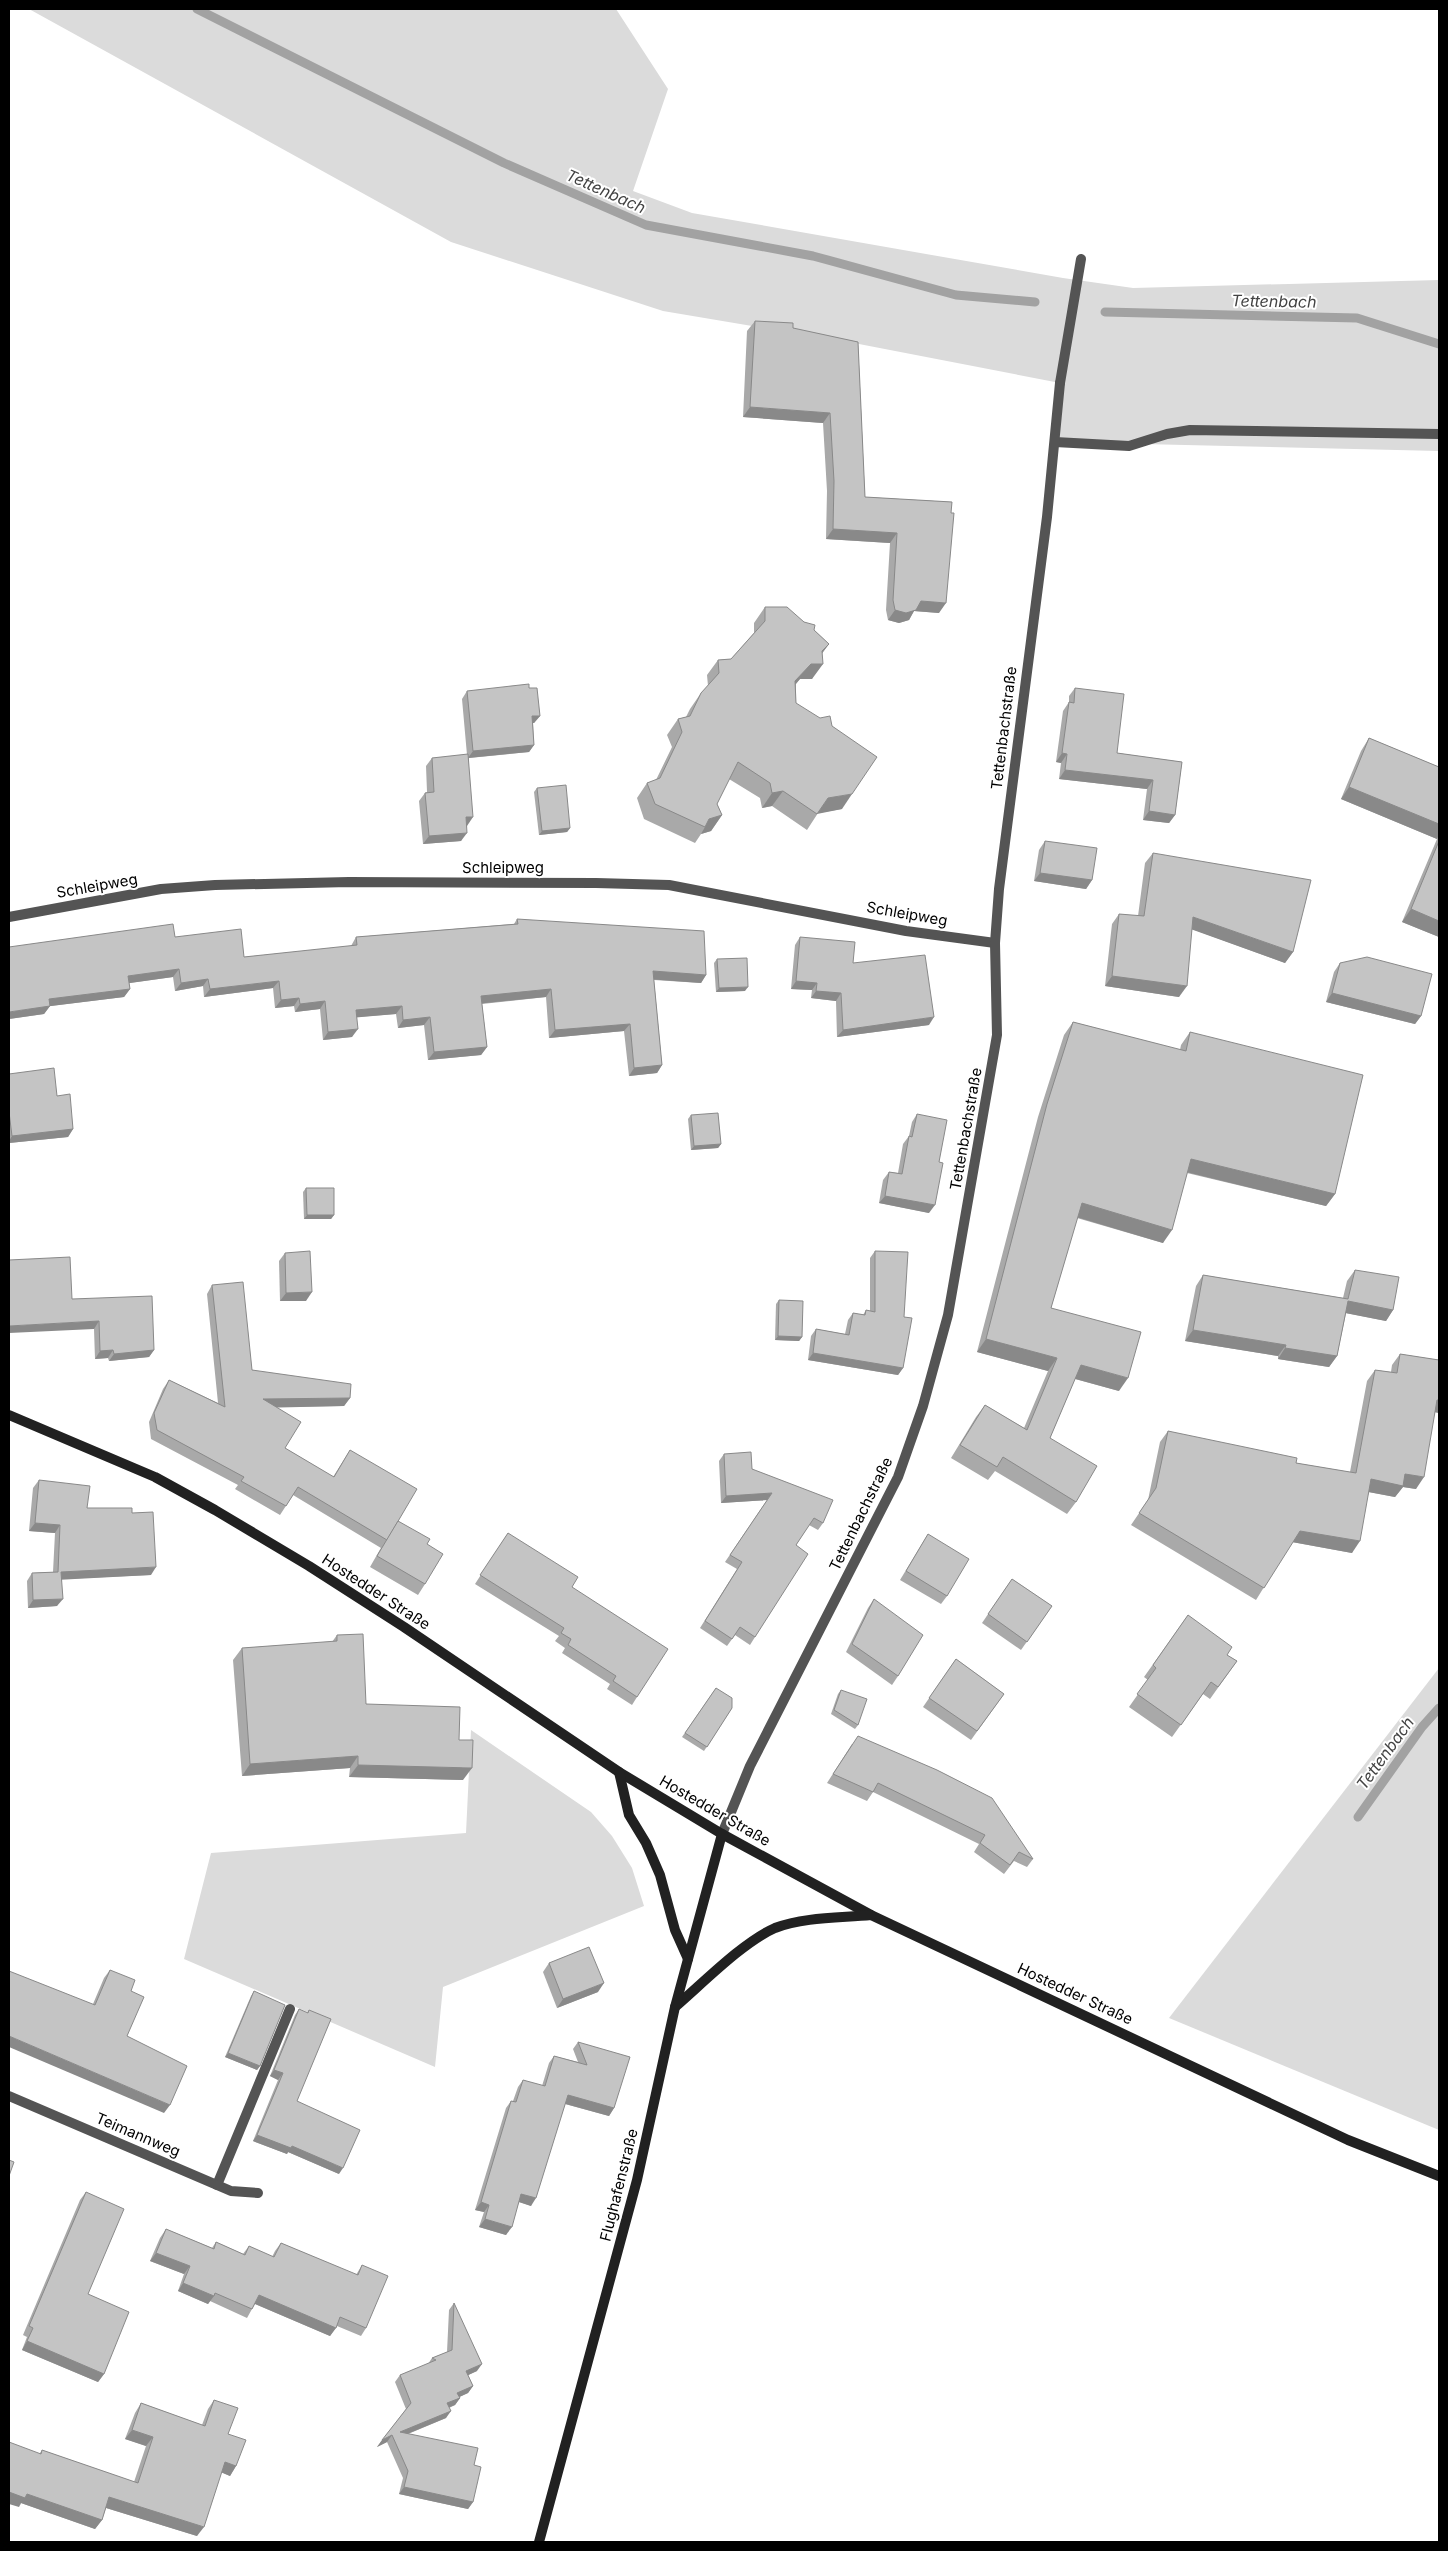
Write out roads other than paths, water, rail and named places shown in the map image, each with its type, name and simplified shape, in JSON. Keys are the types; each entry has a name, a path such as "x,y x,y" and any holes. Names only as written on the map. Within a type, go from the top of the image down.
{"main road":[{"name":"Hostedder Straße","path":"9,1415 155,1477 254,1533 404,1627 619,1772 722,1834 871,1914 1348,2140 1439,2176"},
{"path":"619,1772 629,1815 646,1843 660,1875 675,1930 688,1959"},
{"name":"Flughafenstraße","path":"539,2542 636,2180 675,2007 722,1834"},
{"path":"675,2007 756,1939 775,1928 797,1922 871,1914"}],"street":[{"name":"Tettenbachstraße","path":"722,1834 750,1766 898,1477 923,1406 948,1315 987,1103 997,1034 996,943 999,889 1055,442 1060,383 1081,259"},
{"path":"1055,442 1129,446 1167,434 1190,430 1439,434"},
{"name":"Schleipweg","path":"9,917 161,889 215,885 349,882 596,883 669,885 906,931 996,943"},
{"path":"217,2185 290,2009"},
{"name":"Teimannweg","path":"9,2096 231,2191 258,2193"}],"waterway":[{"name":"Tettenbach","path":"197,9 504,163 646,225 813,256 956,295 1035,302"},
{"name":"Tettenbach","path":"1105,312 1357,318 1439,344"},
{"name":"Tettenbach","path":"1358,1817 1422,1727 1439,1708"}]}
